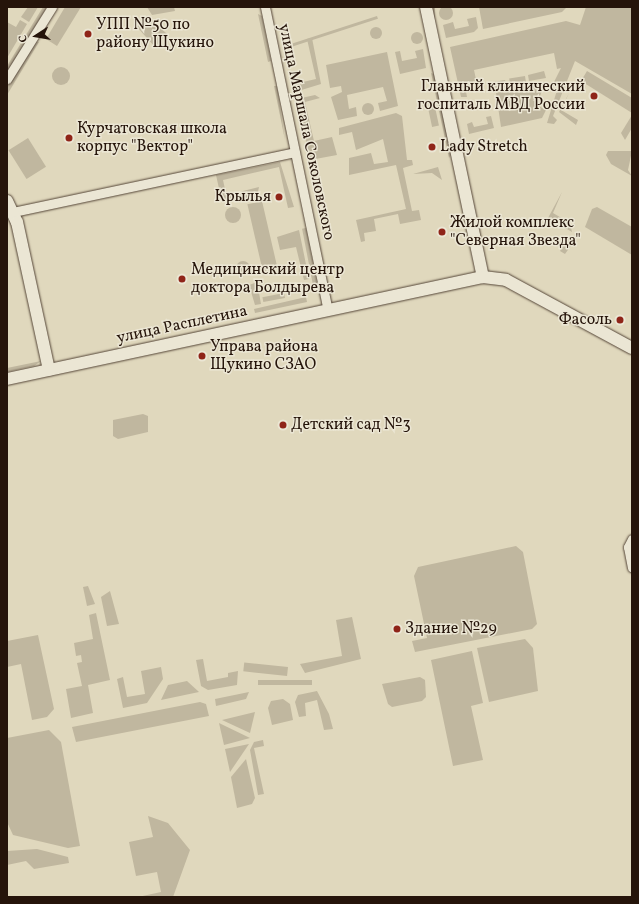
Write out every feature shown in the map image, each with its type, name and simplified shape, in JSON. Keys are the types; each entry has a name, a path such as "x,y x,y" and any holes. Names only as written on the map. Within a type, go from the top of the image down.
{"street":[{"path":"7,80 52,7"},
{"name":"улица Маршала Соколовского","path":"265,7 328,310"},
{"path":"426,7 483,277"},
{"path":"49,370 10,207 295,152"},
{"name":"улица Расплетина","path":"7,379 483,277 506,280 632,348"},
{"path":"632,539 628,546 632,568"}],"shaded area":[{"path":"446,6 451,8 453,13 451,18 446,20 441,18 439,13 441,8"},
{"path":"28,7 38,7 29,22 21,17"},
{"path":"43,7 47,7 7,72 7,66"},
{"path":"65,7 81,7 57,46 46,39"},
{"path":"147,7 174,7 175,11 152,15"},
{"path":"432,7 435,7 435,40 432,40"},
{"path":"479,7 567,7 562,12 483,29"},
{"path":"586,7 632,7 632,94 575,61 553,116 557,120 554,124 547,123 558,87 552,86 561,68 557,69 554,53 474,70 477,84 465,86 467,97 461,97 450,47 566,21 580,25"},
{"path":"258,14 262,16 271,61 268,62"},
{"path":"148,16 167,34 155,47 137,27 143,17"},
{"path":"377,16 378,19 293,46 292,44"},
{"path":"476,17 478,28 474,32 446,38 443,25 453,22 455,29 469,26 467,19"},
{"path":"20,20 27,24 7,58 7,22 16,27"},
{"path":"374,27 378,27 382,33 378,39 374,39 370,35 370,31"},
{"path":"415,32 419,32 423,38 419,44 415,44 411,40 411,36"},
{"path":"312,38 321,84 295,92 294,84 316,79 307,39"},
{"path":"35,41 39,42 7,95 7,87"},
{"path":"423,49 426,68 400,74 395,52 400,51 402,61 417,58 415,51"},
{"path":"387,52 398,106 380,111 378,103 387,101 383,87 347,95 349,109 356,107 357,116 338,120 331,97 342,92 341,86 330,88 326,65"},
{"path":"61,67 67,70 70,76 67,82 61,85 55,82 52,76 55,70"},
{"path":"544,71 546,78 529,81 528,75"},
{"path":"587,71 632,98 632,113 581,81"},
{"path":"431,73 436,75 452,153 449,158"},
{"path":"525,76 526,82 510,84 509,79"},
{"path":"505,80 507,86 490,90 488,83"},
{"path":"545,82 537,105 546,110 542,118 501,127 496,93"},
{"path":"274,86 277,86 285,140"},
{"path":"569,93 561,110 578,120 576,125 559,112"},
{"path":"315,95 320,98 305,102 314,141 332,137 337,155 310,160 297,99"},
{"path":"366,103 370,103 374,109 370,115 366,115 362,111 362,107"},
{"path":"435,107 439,126 432,127 428,108"},
{"path":"396,113 402,116 407,160 412,160 413,165 403,168 412,211 419,210 421,220 400,224 398,214 374,219 376,231 364,233 365,241 361,242 356,220 406,209 396,165 349,175 349,158 371,153 374,164 388,162 383,139 356,150 352,132 339,135 339,128"},
{"path":"632,115 632,128 625,140 621,133"},
{"path":"491,116 494,128 469,134 467,124 472,122 474,127 488,124 486,117"},
{"path":"28,138 46,167 27,179 8,150"},
{"path":"608,151 632,151 628,170 632,176 611,164 606,155"},
{"path":"280,162 294,207 288,208 279,167 223,180 226,194 236,192 237,200 222,202 216,175"},
{"path":"438,167 442,180 432,173 413,174"},
{"path":"259,187 257,196 240,200 239,192"},
{"path":"562,192 553,213 570,223 572,232 548,218"},
{"path":"262,201 278,268 263,272 247,204"},
{"path":"233,207 240,212 241,215 236,222 233,223 226,218 225,215 230,208"},
{"path":"597,207 632,227 632,255 585,227 592,209"},
{"path":"306,228 317,287 314,288 302,229"},
{"path":"299,230 309,279 304,280 296,247 280,250 277,237"},
{"path":"569,236 575,240 565,254 560,251"},
{"path":"240,261 246,261 250,265 250,271 246,275 240,275 236,271 236,265"},
{"path":"257,282 261,304 255,305 249,285"},
{"path":"284,293 285,298 263,302 262,297"},
{"path":"306,297 307,302 255,313 254,309"},
{"path":"41,361 34,366 7,372 7,368"},
{"path":"143,414 148,416 148,432 118,439 113,436 113,420"},
{"path":"516,546 523,552 537,624 532,629 415,652 412,641 427,638 414,576 418,567"},
{"path":"88,586 95,604 87,606 83,587"},
{"path":"110,591 119,624 107,626 101,597"},
{"path":"96,613 110,680 88,685 93,713 71,718 66,689 82,686 77,663 82,662 81,655 76,656 74,643 93,639 89,615"},
{"path":"352,617 361,659 305,673 300,664 342,656 336,620"},
{"path":"38,635 54,709 47,717 32,720 21,664 7,667 7,641"},
{"path":"525,639 533,648 538,691 489,702 477,648"},
{"path":"472,651 483,703 471,706 483,760 453,766 431,660"},
{"path":"203,659 207,681 228,677 228,673 238,671 237,685 208,690 201,686 196,660"},
{"path":"244,662 288,667 287,676 243,671"},
{"path":"161,667 163,679 147,703 123,708 117,679 123,677 127,697 145,694 141,671"},
{"path":"420,677 425,680 426,697 422,701 392,707 388,704 382,684"},
{"path":"258,680 312,680 312,685 258,685"},
{"path":"187,681 199,692 161,700 168,685"},
{"path":"317,691 329,714 333,729 324,730 317,700 305,703 306,716 299,717 295,702 298,695"},
{"path":"249,692 246,699 216,706 215,699"},
{"path":"283,699 290,704 293,720 272,725 268,708 271,701"},
{"path":"200,702 206,704 209,716 76,742 72,727"},
{"path":"255,712 250,733 222,720"},
{"path":"219,723 250,738 224,745"},
{"path":"49,730 61,742 80,846 68,848 13,835 7,822 7,738"},
{"path":"263,740 264,746 254,748 264,794 258,795 250,750 254,742"},
{"path":"249,744 230,772 225,749"},
{"path":"246,759 255,798 252,804 237,808 231,777"},
{"path":"148,816 168,823 190,850 173,897 138,897 161,892 157,872 136,876 129,842 153,837"},
{"path":"37,849 68,857 69,863 34,869 26,861 7,865 7,851"}],"place":[{"name":"УПП №50 по району Щукино","path":"88,34"},
{"name":"Главный клинический госпиталь МВД России","path":"594,96"},
{"name":"Курчатовская школа корпус \"Вектор\"","path":"69,138"},
{"name":"Lady Stretch","path":"432,147"},
{"name":"Крылья","path":"279,197"},
{"name":"Жилой комплекс \"Северная Звезда\"","path":"442,232"},
{"name":"Медицинский центр доктора Болдырева","path":"182,279"},
{"name":"Фасоль","path":"620,320"},
{"name":"Управа района Щукино СЗАО","path":"202,356"},
{"name":"Детский сад №3","path":"283,425"},
{"name":"Здание №29","path":"397,629"}]}
